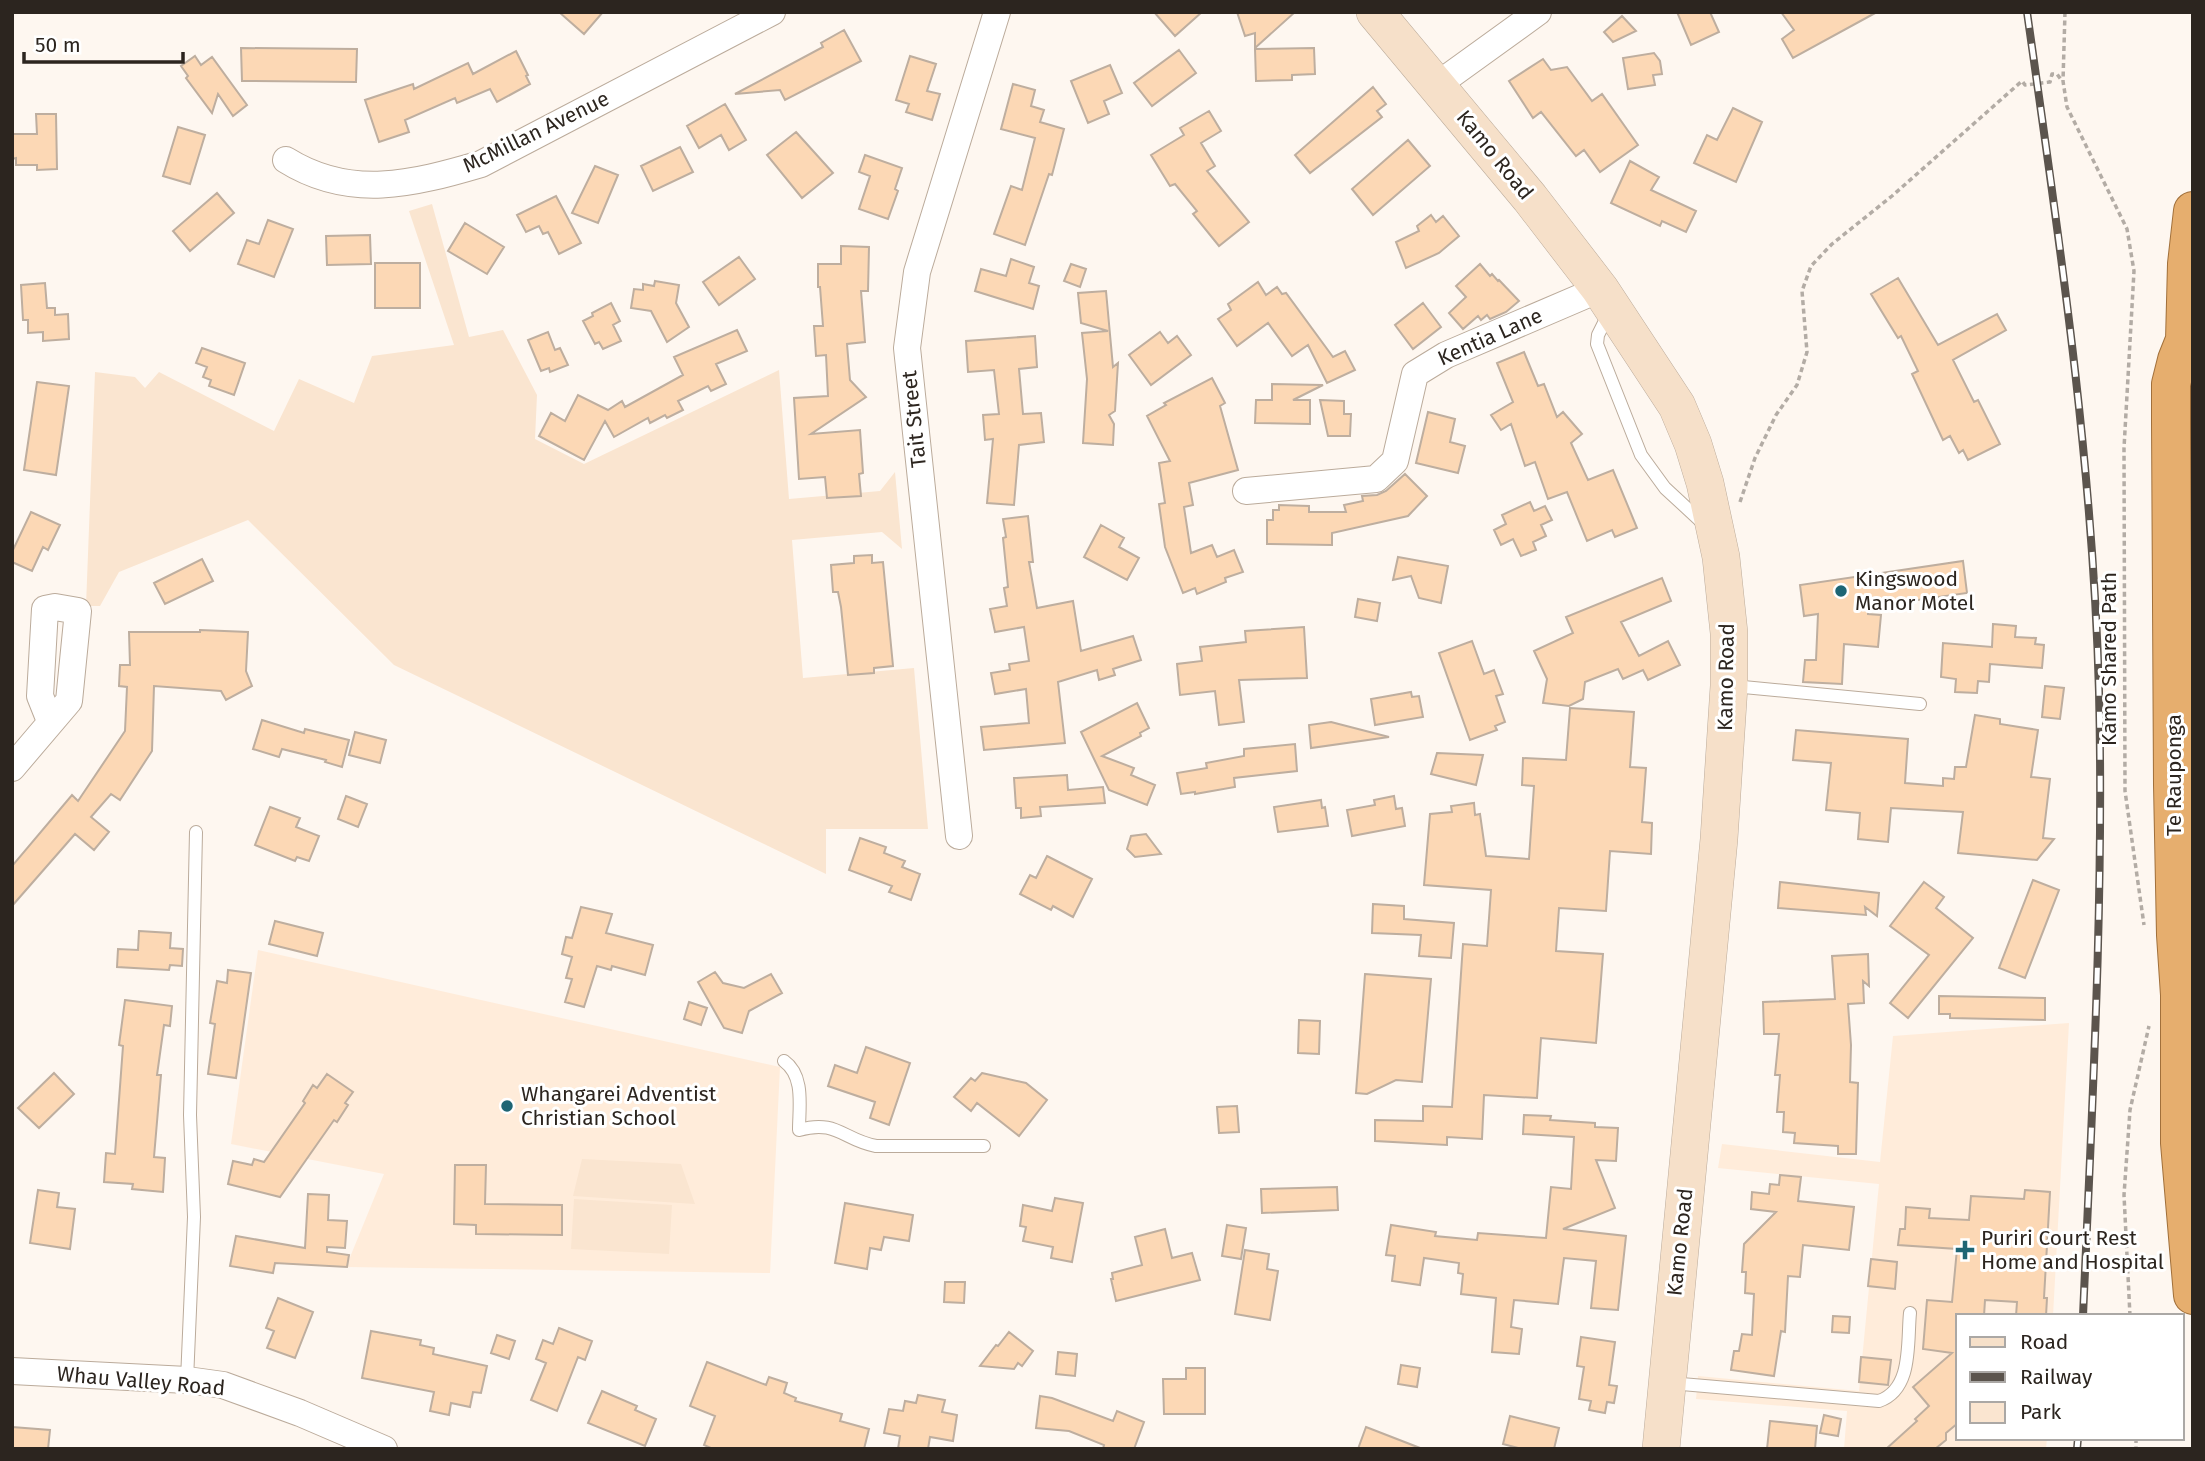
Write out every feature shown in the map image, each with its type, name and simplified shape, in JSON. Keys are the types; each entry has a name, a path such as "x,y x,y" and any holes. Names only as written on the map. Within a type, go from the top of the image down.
{"highway":[{"name":"Te Rauponga","path":"2193,211 2187,264 2189,349 2176,360 2171,384 2180,1143 2193,1295"}],"main road":[{"name":"Kamo Road","path":"1375,12 1530,198 1606,298 1677,406 1705,483 1727,521 1725,585 1729,686 1719,839 1661,1449"}],"street":[{"name":"McMillan Avenue","path":"286,160 314,176 345,184 403,183 481,164 772,12"},
{"name":"Tait Street","path":"959,836 907,348 917,272 997,12"},
{"path":"1437,85 1538,12"},
{"name":"Kentia Lane","path":"1246,491 1376,479 1395,461 1415,374 1446,355 1606,298"},
{"path":"12,768 50,721"},
{"name":"Whau Valley Road","path":"12,1371 187,1380 223,1385 384,1449"}],"lane":[{"path":"1606,298 1597,345 1641,455 1665,488 1727,521"},
{"path":"1729,686 1920,704"},
{"path":"187,1380 194,1217 190,1115 196,832"},
{"path":"784,1061 792,1067 798,1078 799,1130 813,1126 837,1129 863,1144 876,1146 984,1146"},
{"path":"1667,1382 1879,1401 1895,1393 1904,1379 1910,1313"}],"path":[{"name":"Kamo Shared Path","path":"2066,12 2063,81 2067,107 2127,229 2134,271 2124,448 2125,791 2177,943"},
{"path":"1727,521 1776,415 1797,385 1807,352 1802,291 1811,266 1832,244 1892,196 2022,81 2025,85 2050,82 2052,74 2057,74 2063,81"},
{"path":"2130,1314 2124,1195 2130,1110 2149,1025"}],"shaded area":[{"name":"Whangarei Adventist Christian School","path":"258,950 780,1067 770,1273 346,1267 384,1174 231,1144"},
{"name":"Puriri Court Rest Home and Hospital","path":"2069,1023 2053,1314 1956,1314 1956,1440 2047,1440 2046,1449 1844,1449 1847,1411 1696,1399 1698,1376 1859,1391 1879,1184 1718,1168 1722,1144 1880,1162 1893,1036"}],"green space":[{"path":"432,204 469,337 503,330 537,395 535,439 584,464 779,370 789,499 880,491 895,472 902,549 882,532 792,540 803,678 914,668 928,829 826,829 826,874 394,665 248,520 119,572 100,606 86,606 95,372 135,377 145,388 159,372 274,431 299,379 354,403 372,356 454,345 409,211"},
{"path":"582,1159 681,1164 695,1204 573,1196"},
{"path":"574,1199 672,1205 669,1254 571,1249"}],"building":[{"path":"559,12 603,12 584,34"},
{"path":"1154,12 1202,12 1175,36"},
{"path":"1237,12 1295,12 1255,48 1255,33 1245,36"},
{"path":"1677,12 1710,12 1719,32 1691,45"},
{"path":"1781,12 1877,12 1793,58 1782,39 1794,30"},
{"path":"1622,16 1636,31 1613,42 1604,32"},
{"path":"844,30 861,61 785,100 780,90 735,94 823,47 821,43"},
{"path":"241,48 357,49 356,82 242,81"},
{"path":"1314,48 1315,74 1292,75 1292,80 1256,81 1255,49"},
{"path":"1179,50 1196,73 1152,106 1134,83"},
{"path":"516,51 530,84 497,102 490,89 457,103 455,98 405,120 409,132 379,142 365,100 413,84 414,89 468,63 473,74"},
{"path":"1654,53 1660,61 1662,74 1653,75 1655,85 1628,89 1623,58"},
{"path":"195,56 201,65 212,57 247,105 233,116 218,94 212,113 186,78 188,76 181,66"},
{"path":"910,56 936,64 927,91 940,94 932,120 906,112 909,104 896,100"},
{"path":"1543,59 1551,70 1567,67 1592,101 1602,94 1638,145 1600,172 1584,150 1576,156 1541,112 1533,118 1509,81"},
{"path":"1110,65 1122,93 1104,101 1109,114 1088,123 1071,81"},
{"path":"1013,84 1035,90 1031,106 1044,110 1040,122 1064,129 1052,175 1049,174 1025,245 994,234 1011,186 1022,190 1035,138 1001,129"},
{"path":"1373,87 1386,104 1377,111 1382,117 1310,173 1295,155"},
{"path":"725,104 746,140 729,150 721,135 699,148 687,126"},
{"path":"1733,108 1762,122 1736,182 1694,163 1707,135 1717,140"},
{"path":"1209,111 1221,131 1201,143 1215,166 1207,171 1249,222 1219,246 1193,214 1197,211 1175,184 1170,186 1151,155 1184,135 1180,128"},
{"path":"36,114 56,114 57,169 37,170 37,165 16,165 16,158 12,159 12,134 37,134"},
{"path":"178,127 205,135 190,184 163,176"},
{"path":"796,132 833,173 802,198 767,155"},
{"path":"1408,140 1430,166 1373,215 1352,189"},
{"path":"680,147 693,172 653,191 641,166"},
{"path":"865,155 902,168 895,189 898,191 888,219 859,209 870,176 859,172"},
{"path":"1630,161 1659,177 1651,190 1696,211 1686,232 1662,221 1660,226 1611,203"},
{"path":"595,166 618,175 598,223 572,213"},
{"path":"217,193 234,213 190,251 173,231"},
{"path":"556,196 581,243 559,254 548,232 543,234 539,226 526,232 517,215"},
{"path":"1431,215 1436,222 1443,216 1459,236 1439,253 1406,268 1396,242 1419,231 1417,226"},
{"path":"268,220 293,229 274,277 238,264 247,240 259,244"},
{"path":"465,223 504,247 487,274 448,251"},
{"path":"370,235 371,264 327,265 326,236"},
{"path":"841,246 869,247 868,291 861,291 865,342 847,344 850,380 866,397 811,434 860,430 863,473 859,474 861,496 827,498 825,477 799,479 794,398 828,396 826,355 816,356 814,326 823,326 818,264 841,264"},
{"path":"739,257 755,279 719,305 703,282"},
{"path":"1011,259 1034,267 1029,283 1039,286 1033,309 975,291 981,269 1006,276"},
{"path":"375,263 420,263 420,308 375,308"},
{"path":"1071,264 1086,269 1080,287 1064,281"},
{"path":"1480,264 1519,301 1506,312 1490,319 1487,315 1481,320 1478,316 1463,329 1449,313 1466,297 1456,286"},
{"path":"1898,278 1938,345 1997,314 2006,330 1953,360 1974,402 1978,400 2000,444 1968,460 1963,450 1959,453 1950,436 1943,440 1912,374 1918,371 1901,336 1898,338 1871,294"},
{"path":"655,281 679,285 676,303 689,327 667,342 651,311 631,308 634,289 643,290 643,284 654,286"},
{"path":"1258,282 1266,295 1277,287 1282,294 1286,293 1333,357 1345,351 1355,370 1327,383 1308,345 1292,356 1268,323 1237,346 1218,319 1231,310 1228,304"},
{"path":"45,283 47,308 55,308 55,315 68,314 69,339 43,341 43,332 28,333 28,320 23,320 21,285"},
{"path":"1106,291 1113,367 1118,363 1115,411 1109,415 1114,424 1113,445 1083,443 1087,379 1082,333 1108,331 1081,323 1078,293"},
{"path":"611,303 620,321 613,325 621,341 603,349 599,342 595,344 583,321"},
{"path":"1423,303 1441,327 1413,349 1395,325"},
{"path":"737,330 747,351 716,364 726,384 711,391 708,386 678,401 683,410 650,423 648,418 614,437 605,421 584,460 539,436 551,413 565,421 578,395 608,410 622,401 625,407 683,375 674,357"},
{"path":"548,332 555,350 560,348 568,365 550,372 549,368 541,371 528,340"},
{"path":"1160,332 1168,343 1177,336 1191,355 1151,385 1129,355"},
{"path":"1035,336 1037,367 1019,369 1023,414 1041,413 1044,442 1019,445 1014,505 987,503 993,439 985,440 983,415 999,414 994,370 968,372 966,341"},
{"path":"202,348 245,363 234,395 209,386 211,380 203,377 207,367 196,363"},
{"path":"1524,352 1538,386 1544,384 1557,417 1563,412 1582,434 1571,443 1588,480 1613,470 1637,528 1615,537 1612,530 1587,541 1567,492 1548,499 1535,462 1525,466 1511,424 1501,430 1491,415 1513,402 1497,363"},
{"path":"1212,378 1225,403 1220,406 1238,470 1189,483 1193,505 1184,507 1191,553 1212,545 1217,557 1234,550 1243,572 1225,578 1226,582 1197,594 1195,588 1183,593 1165,547 1159,504 1165,503 1159,463 1170,461 1147,416 1166,405 1164,403"},
{"path":"37,382 69,386 56,475 24,470"},
{"path":"1272,384 1323,385 1293,400 1310,400 1310,424 1255,423 1256,400 1272,400"},
{"path":"1320,400 1344,401 1344,414 1351,414 1350,436 1328,436"},
{"path":"1428,412 1455,419 1450,442 1465,446 1458,473 1416,463"},
{"path":"1405,474 1427,496 1408,516 1332,533 1332,545 1267,544 1267,520 1273,520 1273,510 1279,510 1279,505 1309,506 1309,512 1346,512 1344,505 1363,501 1362,496 1386,491"},
{"path":"1530,502 1534,511 1545,506 1552,520 1541,525 1546,536 1533,542 1536,550 1521,556 1513,539 1501,545 1494,530 1506,524 1502,515"},
{"path":"31,512 60,525 48,550 43,547 32,571 12,562 12,552"},
{"path":"1028,516 1033,562 1029,562 1037,608 1073,601 1081,651 1133,636 1141,660 1113,669 1115,675 1099,680 1097,670 1058,682 1065,743 984,750 981,727 1029,723 1026,689 995,694 991,673 1010,670 1009,664 1029,661 1024,627 995,632 990,609 1007,606 1004,588 1008,587 1003,538 1006,537 1003,519"},
{"path":"1101,525 1124,538 1119,547 1139,558 1127,580 1084,557"},
{"path":"872,555 872,563 883,562 893,666 874,668 874,673 848,675 841,607 838,592 833,592 831,565 854,563 854,556"},
{"path":"1398,557 1448,566 1441,603 1419,598 1411,576 1393,580"},
{"path":"202,559 213,581 165,604 154,583"},
{"path":"1963,561 1967,593 1868,607 1868,614 1881,615 1878,647 1844,644 1842,684 1803,682 1805,660 1816,660 1818,614 1804,616 1800,585"},
{"path":"1662,578 1671,601 1621,622 1639,656 1668,641 1680,665 1648,680 1643,670 1623,679 1618,669 1585,682 1583,699 1569,706 1543,703 1547,679 1534,651 1573,633 1566,617"},
{"path":"1358,599 1380,603 1377,621 1355,617"},
{"path":"1993,624 2016,626 2015,637 2036,638 2035,644 2044,645 2042,668 1990,664 1989,682 1978,681 1977,693 1955,692 1956,679 1941,677 1943,643 1992,647"},
{"path":"1304,627 1307,678 1239,680 1244,722 1219,725 1215,691 1180,695 1177,664 1202,661 1200,647 1246,642 1245,631"},
{"path":"129,632 248,632 246,671 252,686 226,700 221,691 154,686 152,751 120,800 111,794 91,817 109,832 94,850 75,834 12,906 12,866 72,795 78,801 125,731 127,687 119,686 120,665 130,665"},
{"path":"1472,641 1484,674 1494,670 1503,694 1496,696 1505,722 1495,726 1497,730 1470,740 1439,653"},
{"path":"2045,686 2064,688 2060,719 2042,717"},
{"path":"1411,692 1412,697 1419,696 1423,717 1375,725 1371,699"},
{"path":"1137,703 1149,728 1140,733 1141,736 1102,756 1134,768 1131,775 1155,785 1147,805 1109,790 1081,732"},
{"path":"1570,708 1634,712 1630,767 1646,768 1642,822 1652,823 1651,854 1610,851 1606,911 1559,908 1556,951 1603,954 1596,1043 1541,1038 1537,1098 1484,1095 1482,1139 1447,1137 1447,1145 1375,1141 1375,1120 1423,1121 1423,1106 1452,1107 1463,944 1487,946 1491,890 1424,885 1430,814 1452,812 1451,806 1474,803 1475,815 1480,814 1486,856 1529,859 1534,786 1522,785 1523,758 1566,760"},
{"path":"1975,715 2000,719 2000,724 2038,730 2031,777 2050,779 2043,838 2054,839 2037,860 1958,853 1963,812 1891,808 1888,842 1858,839 1860,813 1826,810 1831,763 1793,760 1796,730 1908,739 1905,783 1943,786 1943,778 1954,779 1955,767 1966,767"},
{"path":"262,720 304,733 305,729 349,740 342,767 325,762 326,760 282,749 279,757 253,749"},
{"path":"1331,722 1389,737 1311,748 1309,725"},
{"path":"355,732 386,740 380,763 349,755"},
{"path":"1295,744 1297,771 1234,778 1235,787 1181,794 1177,773 1207,768 1206,763 1244,756 1244,749"},
{"path":"1437,753 1483,755 1476,785 1431,774"},
{"path":"1067,775 1068,790 1103,787 1105,803 1040,807 1041,816 1021,818 1021,808 1016,808 1014,778"},
{"path":"346,796 367,804 358,827 338,819"},
{"path":"1394,796 1396,809 1402,808 1405,826 1352,836 1347,810 1375,805 1374,800"},
{"path":"1321,800 1328,826 1278,832 1274,807"},
{"path":"270,807 300,818 296,827 319,836 309,861 297,857 295,861 255,845"},
{"path":"1146,834 1161,854 1135,857 1127,849 1131,836"},
{"path":"860,838 886,847 884,853 905,861 902,867 920,874 911,900 889,892 892,886 849,870"},
{"path":"1047,856 1092,879 1073,917 1053,906 1051,910 1020,894 1030,875 1036,878"},
{"path":"2033,880 2059,890 2025,978 1999,968"},
{"path":"1780,882 1879,893 1877,916 1865,907 1866,915 1778,908"},
{"path":"1924,882 1944,897 1936,908 1973,938 1908,1018 1890,1003 1929,955 1890,926"},
{"path":"1373,904 1404,906 1404,919 1454,923 1451,958 1419,956 1421,935 1372,933"},
{"path":"581,907 612,914 606,933 653,945 645,975 612,966 611,970 597,966 584,1007 565,1002 572,979 566,978 572,957 562,954 566,937 572,938"},
{"path":"275,921 323,933 317,956 269,944"},
{"path":"139,931 171,933 170,948 183,949 182,966 170,965 169,970 117,967 118,949 138,950"},
{"path":"1868,954 1869,986 1863,981 1864,1003 1848,1004 1850,1082 1858,1083 1856,1154 1838,1154 1838,1146 1794,1143 1795,1133 1783,1132 1784,1112 1777,1112 1780,1075 1775,1075 1779,1034 1764,1034 1763,1002 1835,999 1832,956"},
{"path":"228,970 251,973 236,1078 208,1074 215,1024 210,1023 217,981 227,983"},
{"path":"715,972 723,983 744,988 771,974 782,993 749,1011 742,1033 724,1028 698,982"},
{"path":"1365,974 1431,979 1422,1082 1396,1080 1367,1094 1356,1093"},
{"path":"1939,996 2045,998 2045,1020 1950,1018 1950,1014 1939,1014"},
{"path":"125,1000 172,1006 170,1026 164,1025 157,1075 161,1075 154,1157 165,1158 163,1192 132,1189 133,1184 104,1182 106,1153 115,1154 123,1046 119,1045"},
{"path":"689,1002 707,1008 701,1025 684,1019"},
{"path":"1299,1020 1320,1021 1319,1054 1298,1053"},
{"path":"866,1047 910,1063 889,1125 870,1118 875,1102 828,1086 835,1065 857,1073"},
{"path":"54,1073 74,1094 39,1128 18,1108"},
{"path":"982,1073 1026,1083 1047,1100 1019,1136 977,1103 971,1111 954,1097 971,1078 975,1081"},
{"path":"327,1074 353,1092 337,1122 334,1120 280,1197 228,1184 233,1161 252,1165 254,1159 264,1162 305,1103 303,1101 313,1085 317,1088"},
{"path":"1237,1106 1239,1132 1219,1133 1217,1107"},
{"path":"1524,1115 1551,1116 1550,1120 1595,1123 1595,1127 1618,1128 1616,1161 1596,1160 1615,1208 1563,1229 1626,1236 1618,1310 1591,1308 1596,1261 1564,1258 1558,1304 1514,1300 1511,1327 1522,1329 1519,1354 1492,1352 1496,1298 1461,1294 1463,1274 1458,1273 1459,1263 1424,1258 1420,1285 1392,1281 1395,1256 1386,1255 1391,1225 1436,1232 1435,1236 1477,1240 1478,1233 1546,1238 1551,1187 1571,1189 1574,1137 1523,1134"},
{"path":"455,1165 486,1165 485,1204 562,1205 562,1235 476,1234 476,1225 454,1224"},
{"path":"1780,1175 1801,1177 1798,1201 1854,1207 1849,1250 1803,1245 1800,1277 1788,1276 1785,1332 1781,1331 1774,1376 1731,1370 1734,1351 1739,1351 1742,1334 1752,1335 1754,1294 1745,1293 1746,1272 1742,1272 1744,1244 1776,1212 1751,1209 1752,1192 1769,1194 1770,1184 1779,1185"},
{"path":"1337,1187 1338,1210 1262,1213 1261,1189"},
{"path":"38,1190 59,1193 57,1207 75,1209 70,1249 30,1243"},
{"path":"2025,1190 2050,1192 2044,1298 2047,1298 2046,1314 2016,1314 2017,1302 1985,1300 1984,1314 1956,1314 1956,1425 1946,1433 1946,1440 1935,1449 1886,1449 1917,1421 1915,1419 1929,1406 1913,1387 1952,1353 1923,1349 1927,1300 1952,1302 1957,1249 1898,1245 1900,1229 1905,1229 1906,1207 1930,1209 1929,1218 1969,1220 1971,1196 2024,1199"},
{"path":"308,1194 329,1195 328,1220 347,1221 345,1248 327,1247 327,1252 349,1255 347,1267 275,1263 273,1273 230,1266 236,1236 305,1248"},
{"path":"1055,1198 1083,1203 1072,1262 1051,1258 1053,1247 1023,1241 1026,1227 1020,1226 1023,1205 1052,1211"},
{"path":"845,1203 913,1215 909,1241 884,1237 881,1250 870,1248 867,1269 835,1263"},
{"path":"1227,1225 1246,1228 1241,1259 1222,1256"},
{"path":"1165,1229 1172,1258 1192,1253 1200,1280 1116,1301 1112,1273 1142,1265 1135,1237"},
{"path":"1245,1250 1269,1254 1267,1269 1278,1271 1270,1320 1235,1314"},
{"path":"1871,1259 1897,1262 1895,1289 1868,1286"},
{"path":"945,1282 965,1282 964,1303 944,1302"},
{"path":"278,1298 313,1312 295,1358 267,1348 274,1331 266,1328"},
{"path":"1833,1316 1850,1317 1849,1333 1832,1332"},
{"path":"559,1328 592,1341 585,1360 578,1357 557,1411 531,1400 546,1363 536,1359 543,1340 553,1344"},
{"path":"371,1331 421,1340 420,1345 434,1348 433,1354 487,1366 481,1393 473,1392 470,1407 451,1403 449,1415 430,1411 434,1392 362,1378"},
{"path":"1009,1332 1033,1351 1022,1366 1018,1363 1014,1369 980,1366 996,1345 998,1346"},
{"path":"497,1335 515,1341 509,1359 491,1353"},
{"path":"1581,1337 1615,1342 1609,1385 1617,1386 1614,1403 1607,1402 1605,1413 1589,1410 1591,1401 1579,1399 1584,1367 1577,1366"},
{"path":"1058,1352 1077,1354 1075,1376 1056,1374"},
{"path":"1861,1357 1891,1360 1888,1385 1859,1382"},
{"path":"707,1362 766,1385 769,1377 787,1383 784,1393 796,1398 795,1401 842,1414 840,1421 869,1429 864,1449 713,1449 704,1445 715,1416 690,1406"},
{"path":"1401,1365 1420,1368 1417,1387 1398,1384"},
{"path":"1186,1368 1205,1368 1205,1414 1164,1414 1163,1379 1186,1379"},
{"path":"602,1391 637,1406 635,1410 656,1419 645,1446 588,1423"},
{"path":"918,1395 945,1400 942,1412 957,1415 953,1441 930,1437 928,1449 898,1449 900,1436 884,1433 889,1409 903,1411 905,1401 916,1403"},
{"path":"1040,1396 1113,1421 1117,1411 1144,1422 1134,1449 1103,1449 1104,1445 1069,1431 1036,1428"},
{"path":"1824,1415 1841,1419 1838,1436 1820,1433"},
{"path":"1510,1416 1559,1428 1554,1449 1522,1449 1503,1444"},
{"path":"1770,1421 1817,1426 1815,1449 1767,1449"},
{"path":"12,1427 50,1430 48,1449 12,1449"},
{"path":"1366,1427 1420,1448 1358,1449"}],"railway":[{"path":"2027,12 2073,351 2090,521 2099,692 2099,926 2083,1314"},
{"path":"2077,1449 2078,1440"}],"place":[{"name":"Kingswood Manor Motel","path":"1841,591"},
{"name":"Whangarei Adventist Christian School","path":"507,1106"},
{"name":"Puriri Court Rest Home and Hospital","path":"1965,1250"}]}
